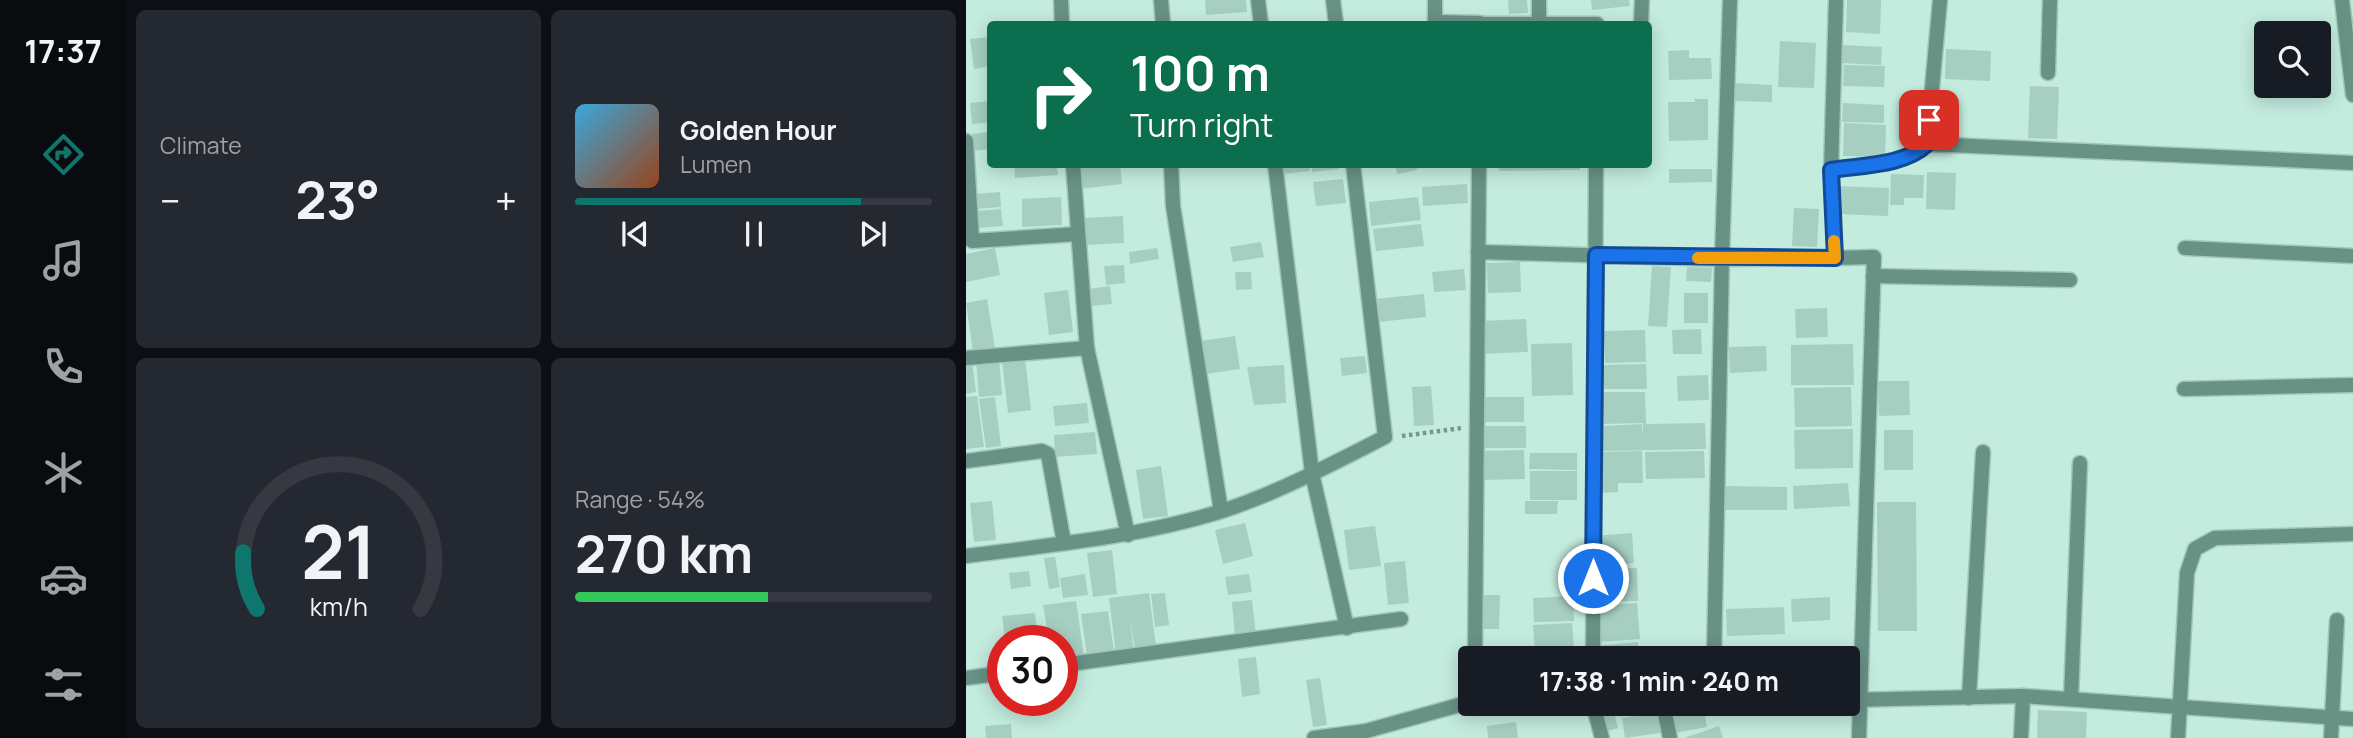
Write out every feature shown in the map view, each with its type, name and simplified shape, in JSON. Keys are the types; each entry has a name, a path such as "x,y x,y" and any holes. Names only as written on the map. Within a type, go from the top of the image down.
{"street":[{"path":"1061,0 1062,21"},
{"path":"1161,0 1163,21"},
{"path":"1258,0 1261,21"},
{"path":"1333,0 1336,21"},
{"path":"1435,21 1436,0"},
{"path":"1539,0 1539,21"},
{"path":"1641,21 1642,0"},
{"path":"1714,646 1730,0"},
{"path":"1835,258 1831,170 1836,0"},
{"path":"1831,170 1901,159 1917,153 1927,144 1940,0"},
{"path":"2049,73 2050,0"},
{"path":"2342,0 2353,95"},
{"path":"966,141 972,242 1078,234"},
{"path":"1927,144 2353,163"},
{"path":"1073,168 1087,348 1128,535"},
{"path":"1171,168 1175,219 1221,511"},
{"path":"1275,168 1312,473 1347,628"},
{"path":"966,556 1128,535 1221,511 1312,473 1385,438 1353,168"},
{"path":"1475,646 1479,168"},
{"path":"1593,646 1596,168"},
{"path":"2185,248 2353,256"},
{"path":"1478,252 1722,259 1874,257 1856,646"},
{"path":"1873,276 2070,280"},
{"path":"966,358 1087,348"},
{"path":"2184,388 2353,385"},
{"path":"966,461 1042,451 1048,454 1065,543"},
{"path":"1969,698 1983,452"},
{"path":"2071,699 2080,463"},
{"path":"2178,738 2187,573 2195,549 2215,538 2353,534"},
{"path":"1078,663 1401,619"},
{"path":"2331,738 2337,620"},
{"path":"966,678 987,675"},
{"path":"1860,700 2023,696 2353,719"},
{"path":"2021,738 2023,696"},
{"path":"1314,738 1366,731 1458,705"},
{"path":"1596,716 1602,738"},
{"path":"1665,716 1670,738"},
{"path":"1856,716 1859,738"}],"path":[{"path":"1385,438 1477,427"}],"building":[{"path":"1205,0 1246,0 1247,12 1206,15"},
{"path":"1508,0 1527,0 1528,13 1509,14"},
{"path":"1591,0 1629,0 1630,6 1592,10"},
{"path":"1847,0 1881,0 1880,34 1846,32"},
{"path":"987,37 987,67 974,69 970,39"},
{"path":"1780,41 1816,43 1814,88 1778,87"},
{"path":"1842,45 1882,47 1881,65 1841,63"},
{"path":"1946,49 1991,51 1990,81 1945,79"},
{"path":"1689,50 1689,58 1711,58 1712,79 1669,80 1668,51"},
{"path":"1844,65 1885,66 1884,87 1843,86"},
{"path":"1734,83 1772,85 1772,102 1733,101"},
{"path":"2030,86 2059,87 2057,139 2028,138"},
{"path":"1694,99 1708,99 1708,140 1669,141 1668,102 1695,102"},
{"path":"987,101 987,122 972,124 970,103"},
{"path":"1843,103 1884,105 1884,123 1842,122"},
{"path":"1844,123 1886,125 1885,157 1843,156"},
{"path":"987,132 987,149 974,151 972,134"},
{"path":"1014,168 1057,168 1058,175 1015,178"},
{"path":"1077,168 1120,168 1122,184 1080,189"},
{"path":"1282,168 1310,168 1310,171 1283,174"},
{"path":"1312,168 1339,168 1339,169 1312,172"},
{"path":"1396,168 1417,168 1417,170 1397,174"},
{"path":"1499,168 1580,168 1580,170 1499,171"},
{"path":"1669,169 1712,169 1712,182 1669,183"},
{"path":"1927,172 1956,173 1955,210 1926,209"},
{"path":"1891,174 1924,175 1923,198 1904,198 1904,205 1890,205"},
{"path":"1343,179 1346,203 1316,206 1313,182"},
{"path":"1467,184 1468,203 1423,206 1422,187"},
{"path":"1838,186 1889,188 1888,216 1837,214"},
{"path":"1000,192 1001,207 976,209 974,194"},
{"path":"1061,197 1062,225 1022,227 1022,199"},
{"path":"1418,197 1421,220 1371,226 1369,202"},
{"path":"1794,208 1819,209 1817,247 1792,246"},
{"path":"1001,209 1003,226 978,228 977,211"},
{"path":"1123,216 1124,243 1083,245 1082,218"},
{"path":"1421,224 1424,246 1376,251 1373,229"},
{"path":"1261,242 1264,257 1233,262 1230,247"},
{"path":"995,248 1000,275 966,282 966,254"},
{"path":"1157,248 1159,259 1130,264 1129,252"},
{"path":"1520,262 1521,292 1488,293 1487,263"},
{"path":"1124,265 1125,283 1106,285 1104,266"},
{"path":"1652,266 1671,267 1667,327 1648,326"},
{"path":"1687,267 1712,268 1711,282 1686,281"},
{"path":"1464,269 1466,290 1434,292 1432,272"},
{"path":"1235,272 1251,272 1252,289 1236,290"},
{"path":"1110,286 1112,304 1091,306 1089,289"},
{"path":"1068,290 1073,332 1049,335 1044,293"},
{"path":"1684,293 1708,293 1708,323 1684,323"},
{"path":"1424,294 1426,317 1378,322 1375,299"},
{"path":"987,299 995,348 973,352 966,303"},
{"path":"1827,308 1828,337 1796,338 1795,309"},
{"path":"1526,319 1528,352 1483,354 1481,321"},
{"path":"1701,329 1702,354 1673,354 1672,330"},
{"path":"1645,330 1646,362 1605,363 1604,331"},
{"path":"1235,336 1240,369 1205,374 1201,341"},
{"path":"1572,343 1573,395 1532,396 1531,344"},
{"path":"1853,344 1854,385 1791,385 1791,345"},
{"path":"1766,346 1767,371 1730,373 1729,347"},
{"path":"1365,356 1367,373 1342,376 1340,358"},
{"path":"1025,358 1031,410 1008,413 1002,360"},
{"path":"999,359 1002,395 979,397 976,360"},
{"path":"972,360 976,392 966,394 966,361"},
{"path":"1646,364 1647,389 1604,389 1604,365"},
{"path":"1284,365 1286,403 1254,405 1247,367"},
{"path":"1708,375 1709,400 1678,401 1677,376"},
{"path":"1878,381 1909,381 1910,415 1879,416"},
{"path":"1431,386 1434,425 1414,426 1412,387"},
{"path":"1851,387 1852,426 1795,427 1794,388"},
{"path":"1600,392 1645,392 1646,424 1705,423 1706,449 1602,451 1602,426 1642,424 1643,435 1643,423 1601,424"},
{"path":"977,396 984,447 966,449 966,397"},
{"path":"995,397 1001,446 986,448 979,399"},
{"path":"1485,397 1524,397 1524,422 1485,422"},
{"path":"1087,403 1089,423 1055,426 1053,406"},
{"path":"1479,426 1526,426 1526,448 1479,448"},
{"path":"1853,429 1853,468 1795,469 1794,430"},
{"path":"1884,430 1913,430 1913,470 1884,470"},
{"path":"1095,432 1097,454 1055,457 1054,435"},
{"path":"1524,450 1525,479 1481,480 1481,451"},
{"path":"1642,451 1643,483 1618,483 1618,492 1602,493 1600,452"},
{"path":"1704,451 1705,478 1646,479 1645,452"},
{"path":"1530,453 1577,453 1577,470 1529,469"},
{"path":"1161,466 1168,516 1143,519 1136,470"},
{"path":"1530,471 1577,471 1577,500 1530,500"},
{"path":"1848,483 1850,506 1794,509 1793,486"},
{"path":"1725,486 1787,487 1787,510 1725,510"},
{"path":"992,501 996,540 974,542 970,503"},
{"path":"1525,501 1558,501 1557,514 1525,514"},
{"path":"1877,502 1916,502 1917,631 1878,631"},
{"path":"1245,523 1253,556 1223,564 1215,530"},
{"path":"1375,526 1381,566 1349,570 1344,530"},
{"path":"1632,533 1634,563 1598,566 1595,536"},
{"path":"1112,550 1117,594 1093,597 1087,553"},
{"path":"1055,557 1060,587 1049,589 1044,558"},
{"path":"1405,561 1409,603 1388,605 1384,563"},
{"path":"1637,568 1638,601 1597,602 1597,569"},
{"path":"1029,571 1031,586 1011,589 1009,573"},
{"path":"1085,574 1088,595 1063,598 1060,578"},
{"path":"1249,574 1252,592 1228,595 1225,577"},
{"path":"1149,593 1156,646 1135,649 1130,619 1134,653 1116,655 1109,598"},
{"path":"1165,593 1169,625 1155,627 1151,594"},
{"path":"1481,595 1500,595 1499,629 1480,629"},
{"path":"1573,596 1574,621 1534,622 1533,598"},
{"path":"1830,597 1830,620 1792,622 1791,599"},
{"path":"1252,600 1256,635 1235,637 1232,602"},
{"path":"1076,601 1084,656 1078,657 1078,625 1046,625 1043,605"},
{"path":"1637,603 1640,639 1597,642 1595,606"},
{"path":"1784,607 1785,634 1727,636 1726,609"},
{"path":"1108,611 1114,651 1087,655 1081,614"},
{"path":"1035,613 1036,625 1003,625 1002,616"},
{"path":"1572,623 1574,646 1535,646 1533,625"},
{"path":"1638,642 1638,646 1596,646"},
{"path":"1256,657 1260,694 1242,697 1238,659"},
{"path":"1320,678 1327,725 1313,727 1306,680"},
{"path":"2038,710 2087,712 2086,738 2037,738"},
{"path":"1600,716 1615,716 1618,728 1604,732"},
{"path":"1657,716 1660,733 1625,738 1622,718"},
{"path":"1672,716 1705,716 1707,727 1675,733"},
{"path":"1516,722 1518,738 1488,738 1487,726"},
{"path":"1011,724 1012,738 986,738 985,726"},
{"path":"1719,726 1723,738 1684,738"}],"slow traffic":[{"path":"1698,258 1835,258 1834,241"}],"route":[{"path":"1593,578 1596,255 1722,259 1835,258 1831,170 1901,159 1917,153 1927,144 1929,120"}]}
